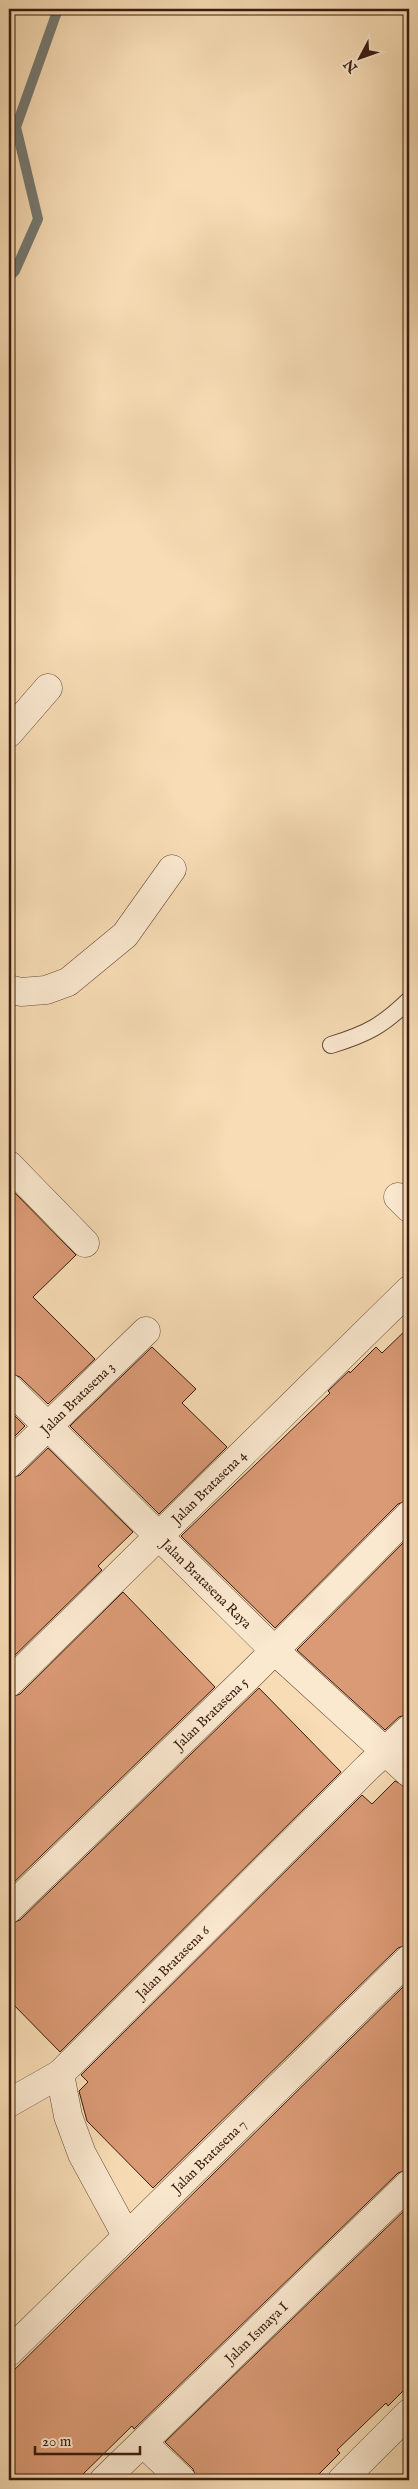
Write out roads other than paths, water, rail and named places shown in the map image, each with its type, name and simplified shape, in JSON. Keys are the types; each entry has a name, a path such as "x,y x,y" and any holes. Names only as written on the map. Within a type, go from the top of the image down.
{"street":[{"path":"9,733 48,688"},
{"path":"9,989 21,992 46,990 68,982 125,935 172,869"},
{"path":"9,1165 85,1243"},
{"name":"Jalan Bratasena 4","path":"9,1683 160,1537 409,1290"},
{"name":"Jalan Bratasena 3","path":"9,1464 146,1331"},
{"name":"Jalan Bratasena Raya","path":"9,1388 274,1650 387,1750 409,1773"},
{"name":"Jalan Bratasena 5","path":"9,1908 274,1650 409,1515"},
{"name":"Jalan Bratasena 6","path":"9,2103 60,2074 409,1729"},
{"name":"Jalan Bratasena 7","path":"9,2352 409,1959"},
{"path":"60,2074 68,2116 82,2154 126,2235"},
{"name":"Jalan Ismaya I","path":"104,2480 409,2184"},
{"path":"342,2480 409,2413"},
{"path":"143,2442 182,2480"}],"lane":[{"path":"332,1045 367,1034 390,1018 409,1000"}],"waterway":[{"path":"9,277 15,271 38,219 16,127 58,9"}]}
